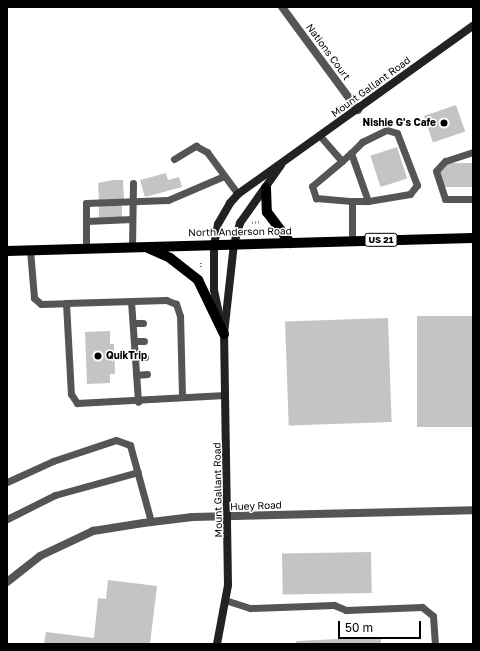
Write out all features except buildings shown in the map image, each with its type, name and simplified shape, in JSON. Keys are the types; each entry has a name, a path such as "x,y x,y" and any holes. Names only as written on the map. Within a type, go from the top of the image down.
{"main road":[{"path":"266,188 267,212 290,243"},
{"name":"North Anderson Road","path":"7,251 473,238"},
{"path":"146,247 170,258 198,280 224,334"}],"street":[{"name":"Nations Court","path":"282,7 358,110"},
{"name":"Mount Gallant Road","path":"224,334 214,290 214,245 218,224 238,194 358,110 473,26"},
{"name":"Mount Gallant Road","path":"217,644 225,600 229,517 224,334 234,244 240,223 281,165"},
{"name":"Huey Road","path":"7,582 40,556 93,531 151,522 193,517 473,510"}],"lane":[{"path":"387,130 397,133 417,184 410,194 386,200 352,201 316,198 312,186 342,161 362,142 387,130"},
{"path":"320,136 342,161"},
{"path":"174,159 196,146 206,152 238,194"},
{"path":"473,152 444,161 436,171 446,199 473,198"},
{"path":"351,153 368,201"},
{"path":"86,249 86,204 133,204 168,200 224,176"},
{"path":"132,248 133,183"},
{"path":"352,201 352,241"},
{"path":"86,221 132,219"},
{"path":"30,250 34,298 41,304 131,301 172,302 178,308 176,321 178,372 182,396"},
{"path":"131,301 138,402"},
{"path":"66,303 71,394 74,401 83,404 138,402 182,396 225,395"},
{"path":"133,323 143,323"},
{"path":"134,341 144,341"},
{"path":"135,357 145,357"},
{"path":"136,375 147,374"},
{"path":"7,482 53,461 116,440 130,445 151,522"},
{"path":"7,519 56,495 138,472"},
{"path":"225,600 250,608 334,605 346,610 422,607 433,616 435,644"}],"path":[{"path":"259,222 259,227"},
{"path":"247,223 266,222"},
{"path":"201,262 201,267"}],"place":[{"name":"Nishie G's Cafe","path":"444,123"},
{"name":"QuikTrip","path":"98,356"}]}
